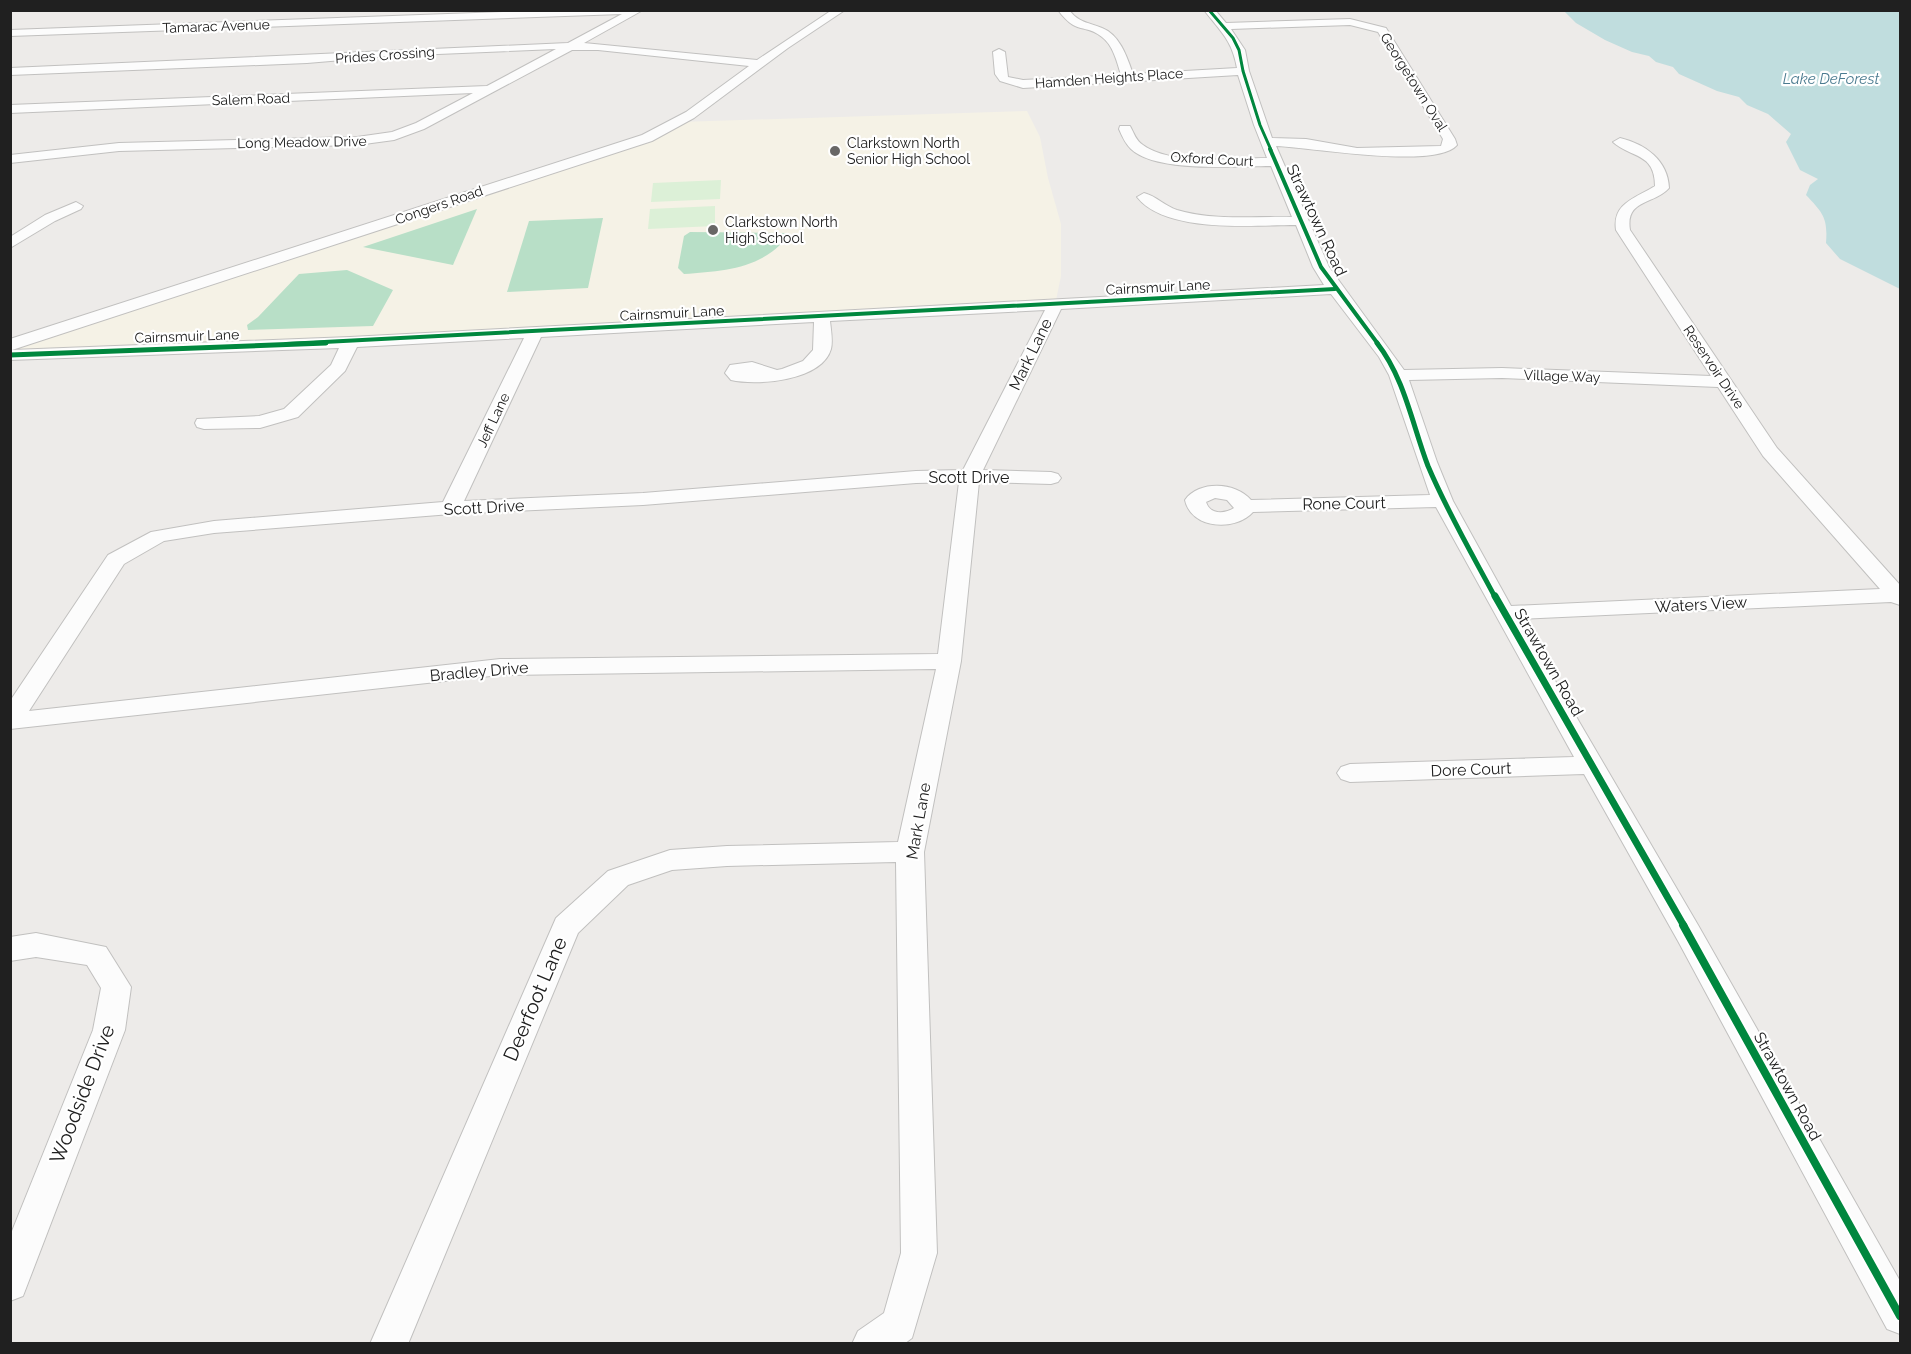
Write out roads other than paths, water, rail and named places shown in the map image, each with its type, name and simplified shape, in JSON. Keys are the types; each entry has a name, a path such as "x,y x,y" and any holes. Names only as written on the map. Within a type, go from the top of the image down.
{"street":[{"name":"Congers Road","path":"10,345 206,283 488,188 636,142 679,122 840,10"},
{"path":"1063,10 1074,25 1107,35 1120,55 1128,77"},
{"name":"Tamarac Avenue","path":"10,33 637,11"},
{"name":"Long Meadow Drive","path":"10,159 129,146 376,140 394,136 420,126 637,11"},
{"name":"Strawtown Road","path":"1216,18 1239,50 1243,71 1271,152 1321,267 1335,290 1387,356 1398,375 1426,462 1443,501 1900,1316"},
{"name":"Georgetown Oval","path":"1216,18 1350,22 1382,30 1449,139 1450,145 1444,149 1425,152 1357,152 1306,143 1271,152"},
{"name":"Prides Crossing","path":"10,72 571,46 760,64"},
{"name":"Hamden Heights Place","path":"999,52 1001,74 1004,79 1036,84 1243,71"},
{"path":"227,100 257,62"},
{"name":"Salem Road","path":"10,109 491,89"},
{"name":"Oxford Court","path":"1125,129 1131,142 1140,150 1168,158 1271,152"},
{"name":"Reservoir Drive","path":"1620,142 1642,150 1659,169 1663,179 1662,188 1623,211 1620,220 1623,230 1770,452 1899,597"},
{"path":"1143,197 1156,208 1186,216 1300,221"},
{"path":"10,244 50,218 76,206"},
{"name":"Cairnsmuir Lane","path":"10,355 350,342 1335,290"},
{"name":"Mark Lane","path":"871,1344 899,1325 919,1253 910,852 949,661 970,476 1055,304"},
{"path":"775,376 803,368 817,359 822,351 822,317"},
{"name":"Jeff Lane","path":"451,508 535,332"},
{"path":"204,423 260,422 291,413 339,367 350,342"},
{"name":"Village Way","path":"1398,375 1502,374 1725,382"},
{"name":"Scott Drive","path":"10,721 116,560 158,536 214,527 451,508 643,499 916,477 1051,478"},
{"name":"Rone Court","path":"1245,506 1443,501"},
{"name":"Waters View","path":"1504,613 1899,597"},
{"name":"Bradley Drive","path":"10,721 500,667 949,661"},
{"name":"Dore Court","path":"1350,773 1593,765"},
{"name":"Deerfoot Lane","path":"389,1344 566,926 618,878 670,860 727,856 910,852"},
{"name":"Woodside Drive","path":"10,949 36,945 96,955 116,987 109,1030 10,1282"}],"water":[{"name":"Lake DeForest","path":"1564,11 1900,11 1900,289 1840,259 1826,243 1823,216 1806,195 1810,185 1818,179 1800,170 1786,142 1791,134 1768,114 1747,105 1739,97 1717,91 1679,74 1673,67 1656,62 1649,56 1632,52 1605,40 1576,23"}],"place":[{"name":"Clarkstown North Senior High School","path":"835,151"},
{"name":"Clarkstown North High School","path":"713,230"}]}
